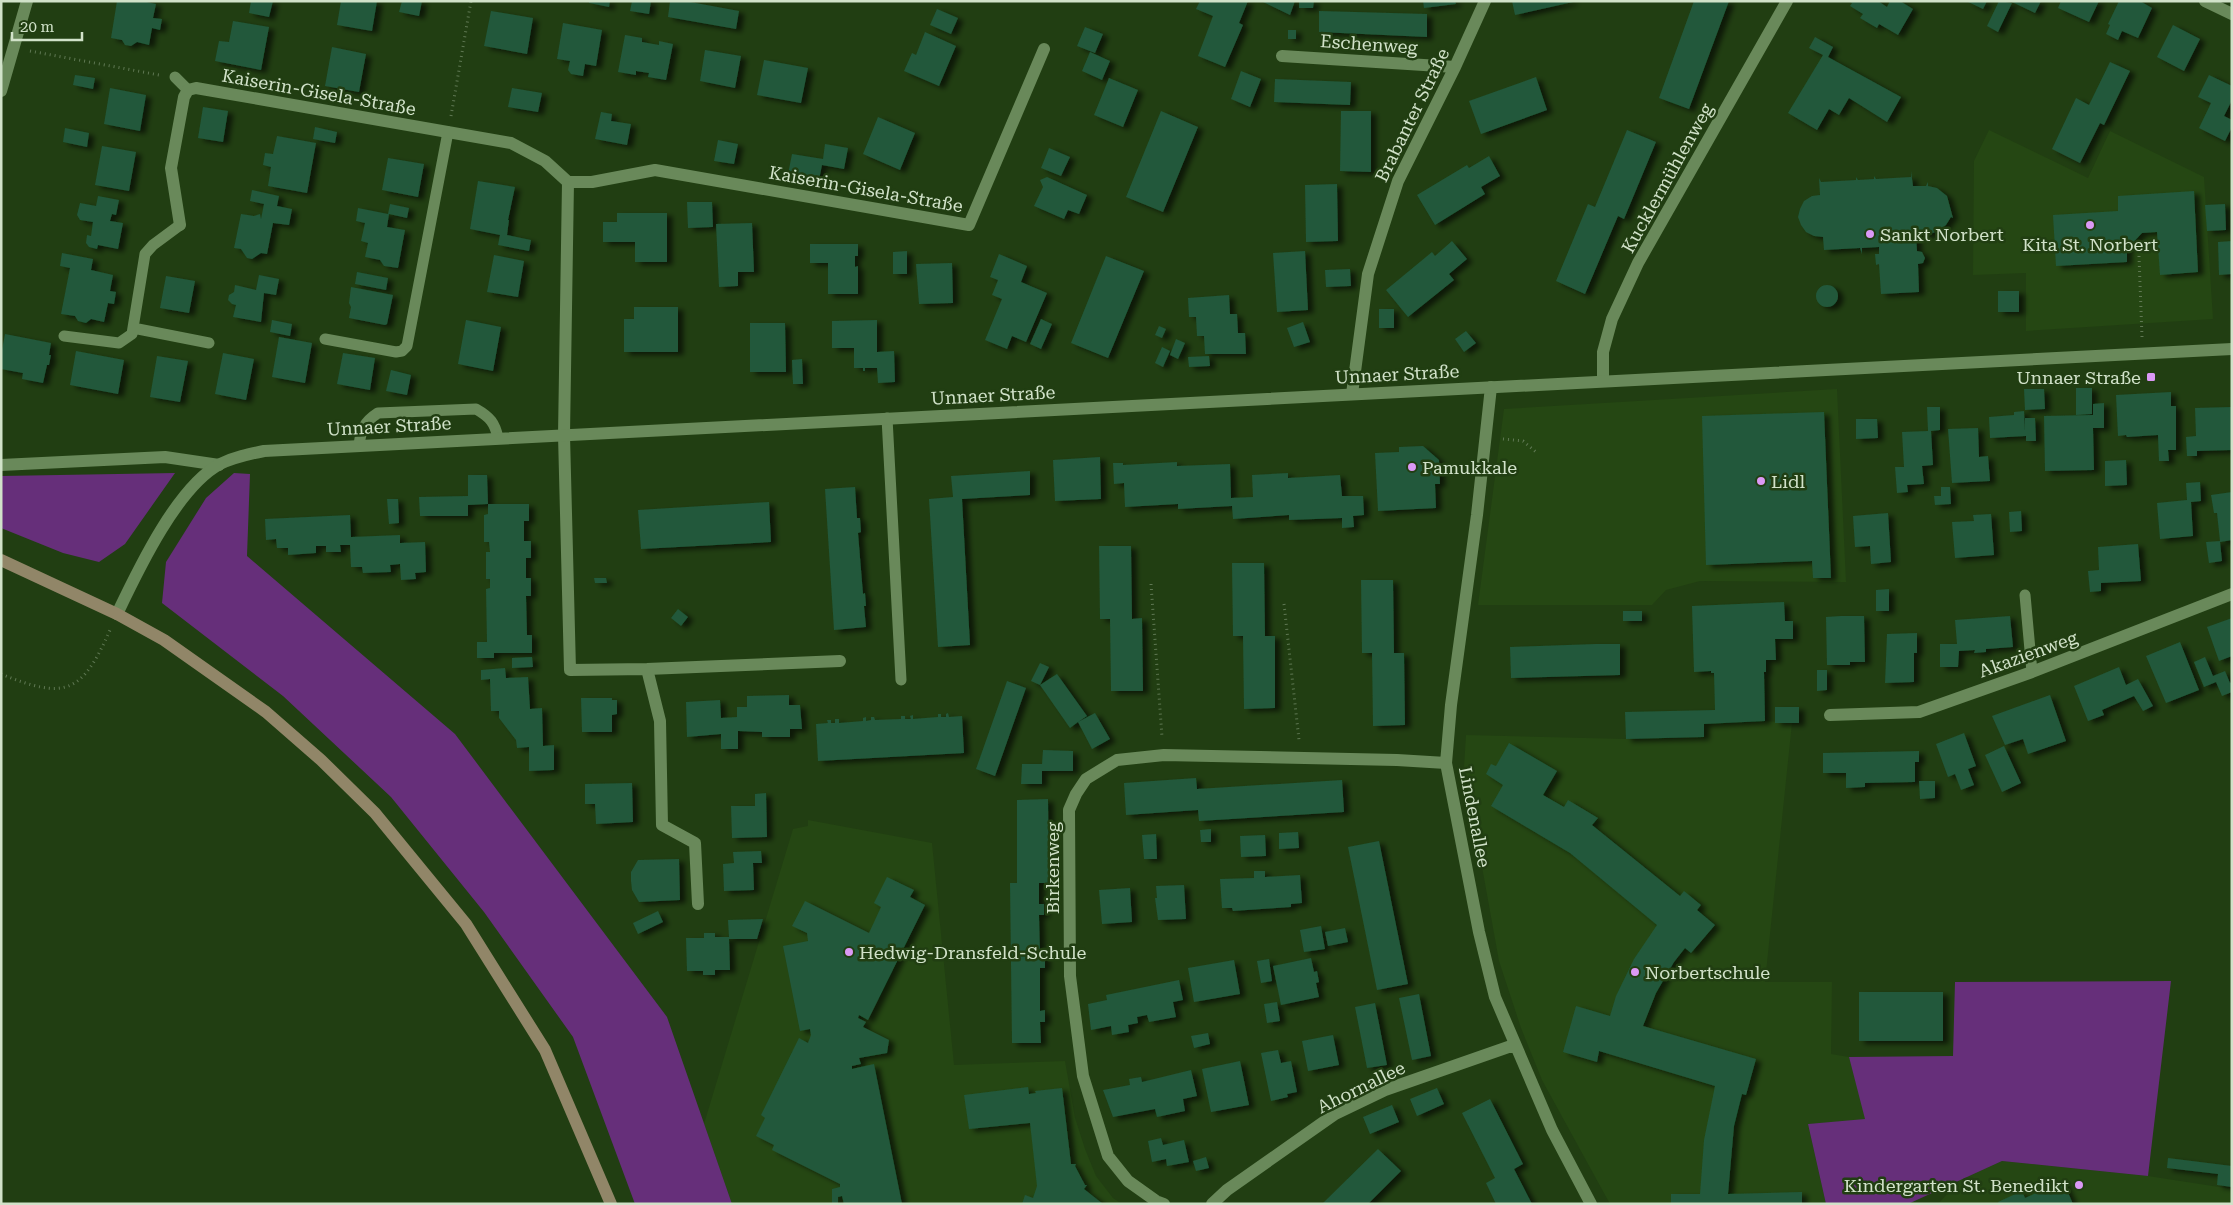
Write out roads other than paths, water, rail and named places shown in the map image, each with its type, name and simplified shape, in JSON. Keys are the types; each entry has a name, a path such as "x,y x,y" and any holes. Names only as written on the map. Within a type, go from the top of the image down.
{"main road":[{"path":"1,560 117,614 164,640 266,712 321,760 375,812 466,924 545,1050 611,1204"}],"street":[{"path":"1,91 27,1"},
{"name":"Brabanter Straße","path":"1352,394 1368,274 1398,181 1455,67 1484,1"},
{"name":"Kucklermühlenweg","path":"1603,381 1603,352 1612,319 1638,264 1787,1"},
{"path":"2205,1 2232,14"},
{"name":"Kaiserin-Gisela-Straße","path":"188,90 196,88 512,143 545,161 568,182 592,182 656,170 969,225 1044,49"},
{"name":"Eschenweg","path":"1282,56 1455,67"},
{"path":"180,225 171,168 184,97 188,90"},
{"path":"568,182 564,435 570,670 647,670 840,660"},
{"name":"Unnaer Straße","path":"117,614 136,574 188,491 218,465 238,456 264,451 2232,349"},
{"name":"Lindenallee","path":"1491,387 1477,515 1451,705 1446,763 1482,941 1496,997 1514,1045 1552,1130 1591,1204"},
{"path":"1,464 164,457 218,465"},
{"name":"Akazienweg","path":"1830,715 1919,712 2032,672 2232,594"},
{"path":"647,670 660,721 662,825 695,843 698,904"},
{"name":"Birkenweg","path":"1164,1204 1156,1201 1128,1181 1108,1156 1083,1076 1070,976 1070,810 1076,794 1086,779 1117,760 1164,755 1446,763"},
{"name":"Ahornallee","path":"1212,1204 1227,1190 1336,1114 1385,1090 1514,1045"}],"lane":[{"path":"175,77 188,90"},
{"path":"325,339 396,352 402,351 406,346 448,132"},
{"path":"64,336 119,343 132,334 145,254 153,245 180,225"},
{"path":"133,328 209,343"},
{"path":"359,445 361,430 368,419 378,413 476,409 487,415 496,426 498,438"},
{"path":"887,418 902,680"},
{"path":"2025,595 2032,672"}],"place":[{"name":"Kita St. Norbert","path":"2090,225"},
{"name":"Sankt Norbert","path":"1870,234"},
{"name":"Unnaer Straße","path":"2151,377"},
{"name":"Pamukkale","path":"1412,467"},
{"name":"Lidl","path":"1761,481"},
{"name":"Hedwig-Dransfeld-Schule","path":"849,952"},
{"name":"Norbertschule","path":"1635,972"},
{"name":"Kindergarten St. Benedikt","path":"2079,1185"}]}
